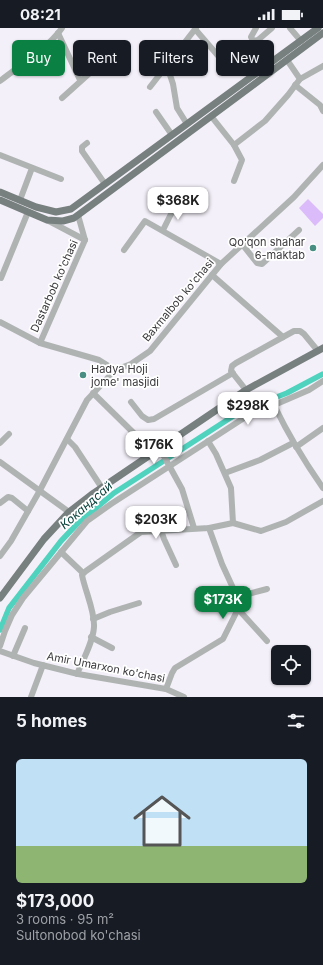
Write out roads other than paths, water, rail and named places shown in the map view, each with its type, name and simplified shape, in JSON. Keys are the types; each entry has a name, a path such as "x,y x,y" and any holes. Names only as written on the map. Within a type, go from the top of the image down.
{"main road":[{"path":"0,192 36,208 56,212 71,209 318,28"},
{"path":"0,200 47,220 63,221 78,215 323,33"},
{"path":"0,598 44,539 69,512 102,488 160,453 246,390 320,349"}],"street":[{"path":"256,28 251,37 253,40 258,40 272,28"},
{"path":"290,28 301,41"},
{"path":"187,40 195,29 216,53"},
{"path":"0,81 39,51 60,31 80,80"},
{"path":"286,60 300,79"},
{"path":"234,145 264,121 288,95 300,79 323,66"},
{"path":"62,98 85,76"},
{"path":"150,87 159,76"},
{"path":"170,76 177,108 187,124"},
{"path":"295,85 320,105 323,111"},
{"path":"156,112 172,135"},
{"path":"211,116 234,145 242,160 234,181"},
{"path":"87,143 82,147 82,152 106,184"},
{"path":"0,155 61,179"},
{"name":"Baxmalbob ko'chasi","path":"0,556 11,541 40,490 87,400 115,370 131,364 150,351 221,264 294,197 323,165"},
{"path":"20,200 32,168"},
{"path":"163,230 177,202"},
{"path":"1,278 28,212"},
{"name":"Dastarbob ko'chasi","path":"40,343 86,240 78,215"},
{"path":"47,220 86,240"},
{"path":"124,250 145,221 221,264"},
{"path":"242,244 257,262 262,264 299,230"},
{"path":"212,275 283,337"},
{"path":"0,322 40,343 99,360 115,370"},
{"path":"246,390 231,371 232,366 236,363 294,331 300,331 320,349"},
{"path":"131,402 142,416 148,420 154,419 233,374"},
{"path":"0,646 12,615 22,598 87,521 244,418 322,384"},
{"path":"93,393 160,453 182,489 194,528"},
{"path":"274,405 305,463 323,488"},
{"path":"225,473 295,445 323,428"},
{"path":"0,443 9,434"},
{"path":"67,439 75,447 102,488"},
{"path":"208,441 225,473 231,488 233,523"},
{"path":"0,462 69,512"},
{"path":"0,503 8,498 12,498 28,511"},
{"path":"83,573 141,532 209,528 233,523 261,531 286,522 323,501"},
{"path":"166,689 172,673 176,668 223,639 238,609 239,602 222,564 209,528"},
{"path":"161,530 176,565"},
{"path":"61,552 83,573"},
{"path":"77,674 88,650 94,627 83,581 83,573"},
{"path":"237,597 267,589"},
{"path":"93,619 139,603"},
{"path":"238,609 267,641"},
{"path":"13,656 25,628"},
{"path":"91,637 112,648"},
{"name":"Amir Umarxon ko'chasi","path":"0,651 77,674 166,689 184,697"},
{"path":"31,697 44,665"}],"waterway":[{"name":"Кокандсай","path":"0,630 9,608 61,541 78,523 114,493 241,411 287,393 323,374"}],"place":[{"name":"Qo'qon shahar 6-maktab","path":"313,248"},
{"name":"Hadya Hoji jome' masjidi","path":"83,375"}]}
